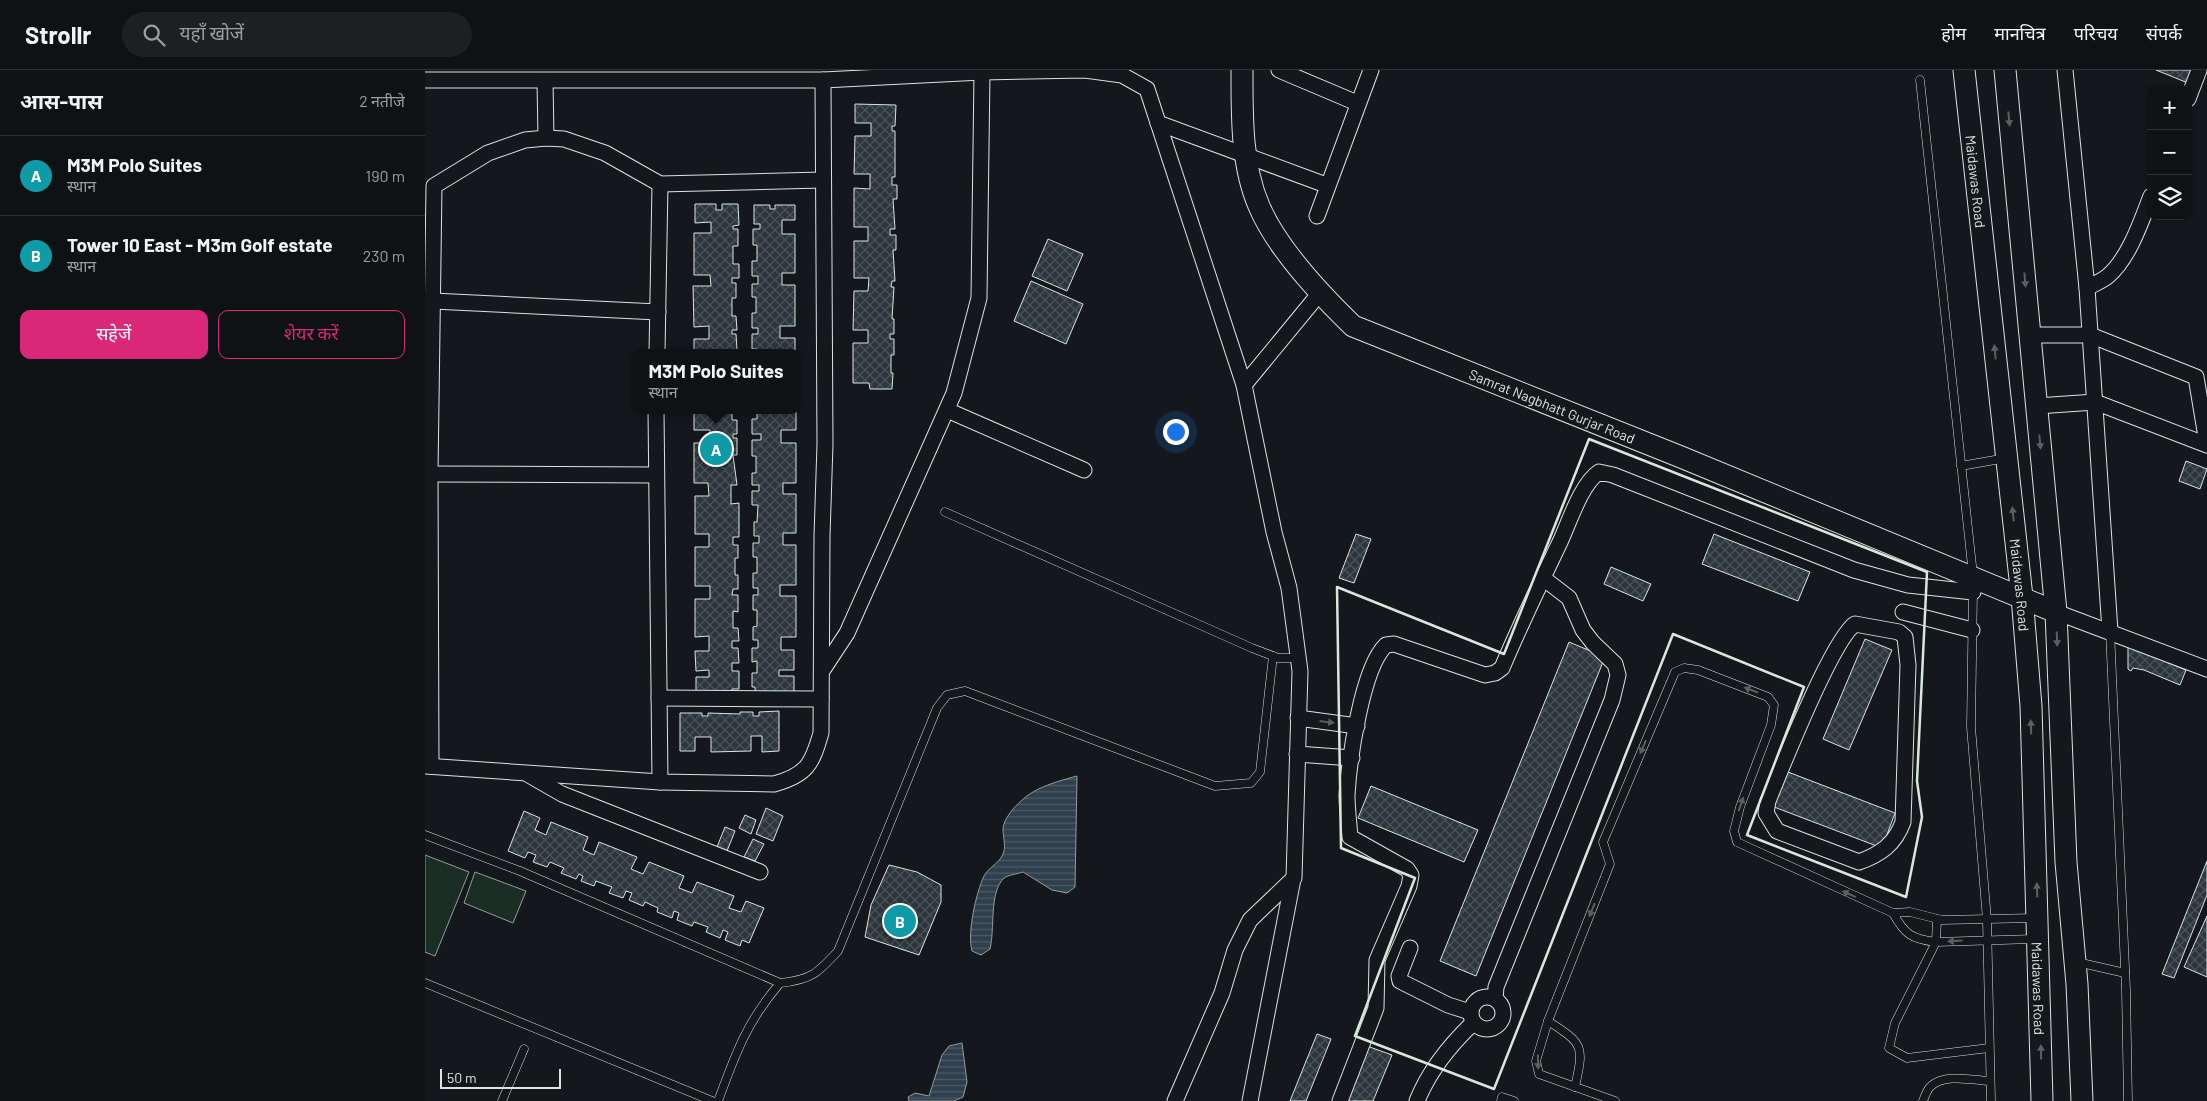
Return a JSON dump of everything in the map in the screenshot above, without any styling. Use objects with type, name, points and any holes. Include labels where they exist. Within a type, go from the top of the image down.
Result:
[{"type":"street","points":[[425,80],[514,75],[545,81],[783,75],[823,80],[982,72],[1085,70],[1122,76],[1147,89],[1244,385],[1274,532],[1289,588],[1298,658],[1294,878],[1250,1101]]},
{"type":"street","name":"Samrat Nagbhatt Gurjar Road","points":[[1242,70],[1242,122],[1258,206],[1271,230],[1319,294],[1353,326],[1681,456],[1973,585],[2022,597],[2056,612]]},
{"type":"street","points":[[1279,70],[1357,103]]},
{"type":"street","points":[[1317,216],[1326,185],[1371,70]]},
{"type":"street","name":"Maidawas Road","points":[[1964,70],[2022,597],[2031,706],[2039,939],[2042,1101]]},
{"type":"street","points":[[2005,70],[2056,612],[2066,862],[2075,962],[2081,1101]]},
{"type":"street","points":[[2065,70],[2087,288],[2110,631]]},
{"type":"street","points":[[2192,88],[2199,70]]},
{"type":"street","points":[[822,671],[847,633],[954,393],[979,298],[982,72]]},
{"type":"street","points":[[823,80],[825,444],[821,536],[821,732],[815,755],[806,770],[790,780],[774,784],[660,782],[428,766],[428,474],[433,301],[430,186],[488,153],[525,140],[546,138],[564,139],[605,153],[660,184],[823,180]]},
{"type":"street","points":[[545,81],[546,138]]},
{"type":"street","points":[[1158,123],[1247,154],[1326,185]]},
{"type":"street","points":[[657,349],[660,184]]},
{"type":"street","points":[[2087,288],[2106,278],[2115,269],[2125,253],[2147,205]]},
{"type":"street","points":[[1244,385],[1319,294]]},
{"type":"street","points":[[433,301],[658,312]]},
{"type":"street","points":[[2030,335],[2090,335],[2196,377],[2207,444],[2095,402],[2037,406]]},
{"type":"street","points":[[947,410],[1085,470]]},
{"type":"street","points":[[656,414],[655,475],[660,782]]},
{"type":"street","points":[[1340,1101],[1377,1008],[1377,960],[1409,886],[1411,875],[1407,870],[1350,837],[1347,795],[1357,726],[1365,687],[1380,650],[1386,645],[1394,644],[1485,675],[1495,674],[1502,668],[1533,595],[1582,495],[1594,476],[1604,472],[1846,566],[1908,585],[1973,585]]},
{"type":"street","points":[[428,474],[655,475]]},
{"type":"street","points":[[1410,948],[1399,976],[1401,980],[1471,1017],[1476,1027],[1486,1030],[1497,1027],[1503,1012],[1495,999],[1496,987],[1611,700],[1618,675],[1615,664],[1593,643],[1583,630],[1569,598],[1543,578]]},
{"type":"street","points":[[1899,632],[1908,585]]},
{"type":"street","points":[[1903,612],[1972,630]]},
{"type":"street","points":[[2056,612],[2207,669]]},
{"type":"street","points":[[1855,624],[1899,632],[1905,637],[1908,665],[1903,822],[1898,835],[1885,851],[1859,862],[1777,831],[1766,813],[1767,801],[1843,635],[1855,624]]},
{"type":"street","points":[[659,698],[821,699]]},
{"type":"street","points":[[1298,718],[1357,726]]},
{"type":"street","points":[[1297,754],[1353,758]]},
{"type":"street","points":[[527,773],[562,794],[760,872]]},
{"type":"street","points":[[1175,1101],[1222,993],[1235,950],[1251,920],[1294,878]]},
{"type":"street","points":[[1417,1101],[1423,1086],[1471,1017],[1472,1006],[1479,999],[1490,997],[1495,999]]},
{"type":"lane","points":[[1920,80],[1973,585],[1971,727],[1987,920],[1991,1101]]},
{"type":"lane","points":[[1961,466],[2007,458]]},
{"type":"lane","points":[[945,512],[1273,656],[1298,658]]},
{"type":"lane","points":[[2110,631],[2125,973],[2128,1101]]},
{"type":"lane","points":[[425,835],[520,871],[780,983],[794,982],[819,973],[838,951],[937,708],[947,695],[965,691],[1215,786],[1234,786],[1251,783],[1260,772],[1273,656]]},
{"type":"lane","points":[[1615,1101],[1539,1074],[1536,1061],[1548,1021],[1610,864],[1603,842],[1675,672],[1684,668],[1698,670],[1768,697],[1774,705],[1771,725],[1740,808],[1734,831],[1737,842],[1893,914],[1910,912],[1937,919],[2038,918]]},
{"type":"lane","points":[[1893,914],[1901,928],[1908,934],[1921,940],[1936,942],[2039,939]]},
{"type":"lane","points":[[1937,919],[1936,942],[1895,1023],[1889,1048],[1907,1058],[1989,1048]]},
{"type":"lane","points":[[2075,962],[2125,973]]},
{"type":"lane","points":[[425,983],[712,1101]]},
{"type":"lane","points":[[718,1101],[745,1032],[760,1006],[780,983]]},
{"type":"lane","points":[[1548,1021],[1572,1036],[1580,1046],[1581,1062],[1575,1087]]},
{"type":"lane","points":[[502,1101],[524,1049]]},
{"type":"lane","points":[[1923,1101],[1929,1087],[1938,1081],[1947,1079],[1990,1081]]},
{"type":"lane","points":[[1501,1101],[1502,1097],[1514,1101]]},
{"type":"green space","points":[[425,855],[469,872],[435,956],[425,952]]},
{"type":"green space","points":[[475,872],[526,891],[513,923],[464,903]]},
{"type":"water","points":[[1077,776],[1075,887],[1067,893],[1052,890],[1023,872],[1004,878],[999,884],[994,901],[990,949],[981,955],[972,951],[971,924],[975,902],[984,876],[1000,859],[1003,853],[1005,846],[1003,825],[1007,818],[1018,804],[1033,792],[1047,785]]},
{"type":"water","points":[[962,1043],[967,1082],[963,1097],[954,1101],[909,1101],[908,1097],[915,1093],[929,1096],[942,1055],[949,1046]]},
{"type":"building","points":[[2156,70],[2193,70],[2188,83]]},
{"type":"building","points":[[855,104],[896,105],[895,126],[892,126],[892,131],[895,131],[895,177],[892,177],[892,185],[897,185],[897,199],[893,199],[895,229],[890,229],[890,235],[896,235],[896,250],[893,250],[895,281],[892,281],[891,287],[894,287],[892,319],[894,319],[894,334],[890,334],[890,339],[894,339],[894,355],[891,355],[892,389],[870,389],[869,383],[853,383],[853,343],[868,343],[868,330],[853,330],[854,291],[868,291],[869,278],[854,278],[854,241],[868,241],[868,227],[854,227],[854,188],[870,189],[870,174],[854,174],[855,136],[871,136],[871,123],[855,123]]},
{"type":"building","points":[[695,204],[716,204],[716,210],[722,210],[722,204],[738,204],[739,225],[733,226],[733,229],[738,229],[738,246],[733,246],[733,264],[739,264],[739,278],[732,278],[732,283],[736,283],[736,298],[732,298],[732,316],[736,316],[737,330],[732,330],[732,334],[736,334],[737,349],[694,349],[694,339],[709,339],[709,326],[694,327],[693,286],[711,286],[710,275],[694,275],[694,233],[711,233],[711,222],[695,223]]},
{"type":"building","points":[[754,205],[770,205],[770,209],[775,209],[775,205],[795,205],[795,220],[782,220],[782,234],[795,234],[795,273],[782,273],[782,285],[795,285],[795,326],[780,326],[780,338],[795,338],[795,349],[752,349],[752,334],[758,334],[758,328],[752,328],[752,313],[756,313],[756,297],[752,297],[752,284],[758,284],[758,276],[752,276],[752,261],[757,261],[757,245],[753,245],[753,229],[760,229],[760,224],[754,224]]},
{"type":"building","points":[[1048,239],[1083,254],[1067,291],[1032,276]]},
{"type":"building","points":[[1031,281],[1083,304],[1066,344],[1014,321]]},
{"type":"building","points":[[694,414],[732,414],[732,420],[737,420],[737,434],[733,434],[733,438],[737,438],[737,455],[733,455],[737,485],[731,485],[731,504],[739,503],[739,537],[733,537],[733,545],[738,545],[738,558],[735,558],[735,575],[738,575],[738,589],[733,589],[732,595],[738,595],[738,612],[733,611],[733,628],[738,628],[739,641],[732,641],[732,648],[738,648],[739,663],[732,663],[732,671],[739,671],[739,689],[732,689],[732,696],[696,696],[696,677],[709,677],[709,670],[696,671],[695,651],[709,651],[709,636],[695,637],[695,599],[710,599],[710,586],[695,586],[695,547],[709,547],[709,534],[695,534],[695,496],[709,496],[708,483],[694,483],[694,443],[710,443],[710,430],[694,430]]},
{"type":"building","points":[[757,414],[796,414],[796,430],[781,430],[781,443],[796,443],[796,483],[783,483],[783,494],[796,494],[796,533],[783,533],[783,545],[796,545],[796,585],[780,585],[780,596],[796,596],[796,637],[781,637],[781,650],[794,650],[794,670],[779,670],[779,676],[794,676],[794,697],[755,697],[755,687],[752,687],[752,673],[757,673],[757,661],[752,662],[752,648],[758,648],[758,640],[753,640],[753,627],[757,626],[757,610],[753,610],[753,595],[758,595],[758,588],[753,588],[753,573],[757,573],[757,557],[753,557],[753,543],[759,543],[759,536],[754,536],[754,522],[757,522],[758,505],[752,505],[752,491],[759,491],[759,485],[752,485],[752,473],[756,473],[756,456],[752,456],[752,440],[761,440],[761,434],[752,434],[752,419],[757,419]]},
{"type":"building","points":[[2186,461],[2207,469],[2200,489],[2179,481]]},
{"type":"building","points":[[1356,534],[1371,539],[1354,583],[1339,578]]},
{"type":"building","points":[[1714,534],[1810,572],[1798,601],[1702,564]]},
{"type":"building","points":[[1611,567],[1651,584],[1643,601],[1604,584]]},
{"type":"building","points":[[1865,639],[1892,650],[1849,750],[1823,739]]},
{"type":"building","points":[[1569,642],[1605,657],[1476,976],[1440,961]]},
{"type":"building","points":[[2128,646],[2186,670],[2180,685],[2144,670],[2133,668],[2131,671],[2128,669]]},
{"type":"building","points":[[779,711],[779,751],[762,752],[762,736],[751,736],[751,751],[711,752],[711,737],[695,737],[695,751],[680,751],[680,713],[702,713],[702,716],[708,716],[708,713],[740,714],[740,712],[753,712],[753,716],[759,716],[759,712]]},
{"type":"building","points":[[1788,772],[1895,813],[1882,848],[1774,807]]},
{"type":"building","points":[[1371,786],[1478,830],[1464,862],[1358,818]]},
{"type":"building","points":[[766,808],[783,816],[773,841],[756,834]]},
{"type":"building","points":[[524,811],[540,818],[535,830],[546,835],[551,822],[588,837],[583,850],[594,855],[599,842],[637,857],[631,869],[643,874],[649,862],[684,876],[679,888],[692,893],[697,882],[734,896],[729,908],[741,912],[746,901],[764,908],[749,943],[742,940],[740,946],[725,940],[728,932],[723,930],[720,938],[706,932],[708,927],[694,922],[692,926],[677,920],[679,913],[674,911],[672,918],[657,912],[658,908],[645,902],[643,906],[629,900],[632,893],[626,891],[623,898],[609,893],[612,887],[596,881],[594,886],[581,881],[583,876],[579,874],[576,879],[561,873],[564,868],[550,862],[547,867],[533,862],[536,855],[528,852],[525,858],[508,851]]},
{"type":"building","points":[[745,815],[756,820],[751,834],[739,828]]},
{"type":"building","points":[[725,827],[735,831],[727,851],[717,847]]},
{"type":"building","points":[[753,839],[764,844],[755,861],[744,857]]},
{"type":"building","points":[[2207,861],[2207,895],[2174,978],[2162,974]]},
{"type":"building","points":[[889,865],[917,872],[941,885],[941,902],[919,955],[865,937],[871,905]]},
{"type":"building","points":[[2207,916],[2207,977],[2184,967]]},
{"type":"building","points":[[1317,1034],[1331,1039],[1306,1101],[1290,1101]]},
{"type":"building","points":[[1367,1046],[1392,1055],[1373,1101],[1345,1101]]},
{"type":"wall","points":[[1589,439],[1927,572],[1917,781],[1922,817],[1906,897],[1747,835],[1804,687],[1673,634],[1494,1089],[1355,1036],[1415,878],[1341,848],[1337,587],[1504,654],[1589,439]]},
{"type":"place","name":"M3M Polo Suites","points":[[716,449]]},
{"type":"place","name":"Tower 10 East - M3m Golf estate","points":[[900,921]]}]
